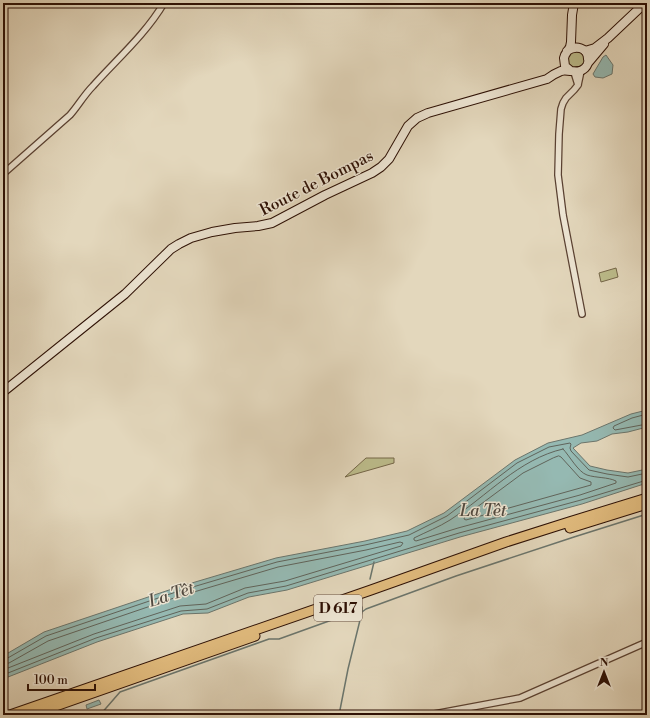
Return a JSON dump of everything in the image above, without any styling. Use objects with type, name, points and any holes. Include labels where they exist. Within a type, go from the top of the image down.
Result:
[{"type":"highway","name":"D 617","points":[[10,715],[506,542],[647,498]]},
{"type":"highway","name":"D 617","points":[[30,715],[508,548],[647,504]]},
{"type":"main road","points":[[526,86],[559,66],[570,47],[574,3]]},
{"type":"main road","points":[[578,3],[575,29],[578,42],[588,56],[588,63]]},
{"type":"main road","points":[[565,55],[573,48],[595,48],[608,38],[645,3]]},
{"type":"main road","points":[[526,86],[547,79],[559,72],[566,70],[576,71],[587,66],[608,38]]},
{"type":"main road","points":[[565,55],[566,66],[576,71]]},
{"type":"main road","name":"Route de Bompas","points":[[3,392],[125,294],[171,249],[179,244],[191,238],[212,232],[272,223],[331,192],[372,173],[381,167],[389,158],[408,126],[417,118],[428,113],[526,86]]},
{"type":"street","points":[[3,174],[70,115],[92,87],[148,28],[164,3]]},
{"type":"street","points":[[576,71],[578,85],[562,103],[559,134],[558,175],[563,215],[582,314]]},
{"type":"street","points":[[430,715],[520,698],[647,642]]},
{"type":"green space","points":[[576,51],[582,54],[585,60],[582,66],[576,69],[570,66],[567,60],[570,54]]},
{"type":"green space","points":[[616,268],[618,277],[601,282],[599,273]]},
{"type":"green space","points":[[366,458],[394,458],[394,463],[345,477]]},
{"type":"water","points":[[606,55],[613,65],[612,74],[603,78],[595,77],[593,74],[603,57]]},
{"type":"water","name":"La Têt","points":[[647,410],[647,427],[612,434],[597,441],[581,443],[573,448],[590,466],[628,473],[647,469],[647,483],[582,504],[460,537],[287,590],[249,597],[208,613],[183,614],[97,642],[3,679],[3,656],[44,632],[175,588],[276,558],[365,541],[407,531],[444,513],[515,460],[548,443],[582,435],[631,414]]},
{"type":"water","points":[[99,700],[101,704],[87,709],[86,705]]},
{"type":"waterway","points":[[100,715],[120,692],[269,639],[279,639],[354,612],[362,612],[366,609],[456,576],[647,514]]},
{"type":"waterway","points":[[370,579],[374,562]]},
{"type":"waterway","points":[[339,715],[362,607]]}]
